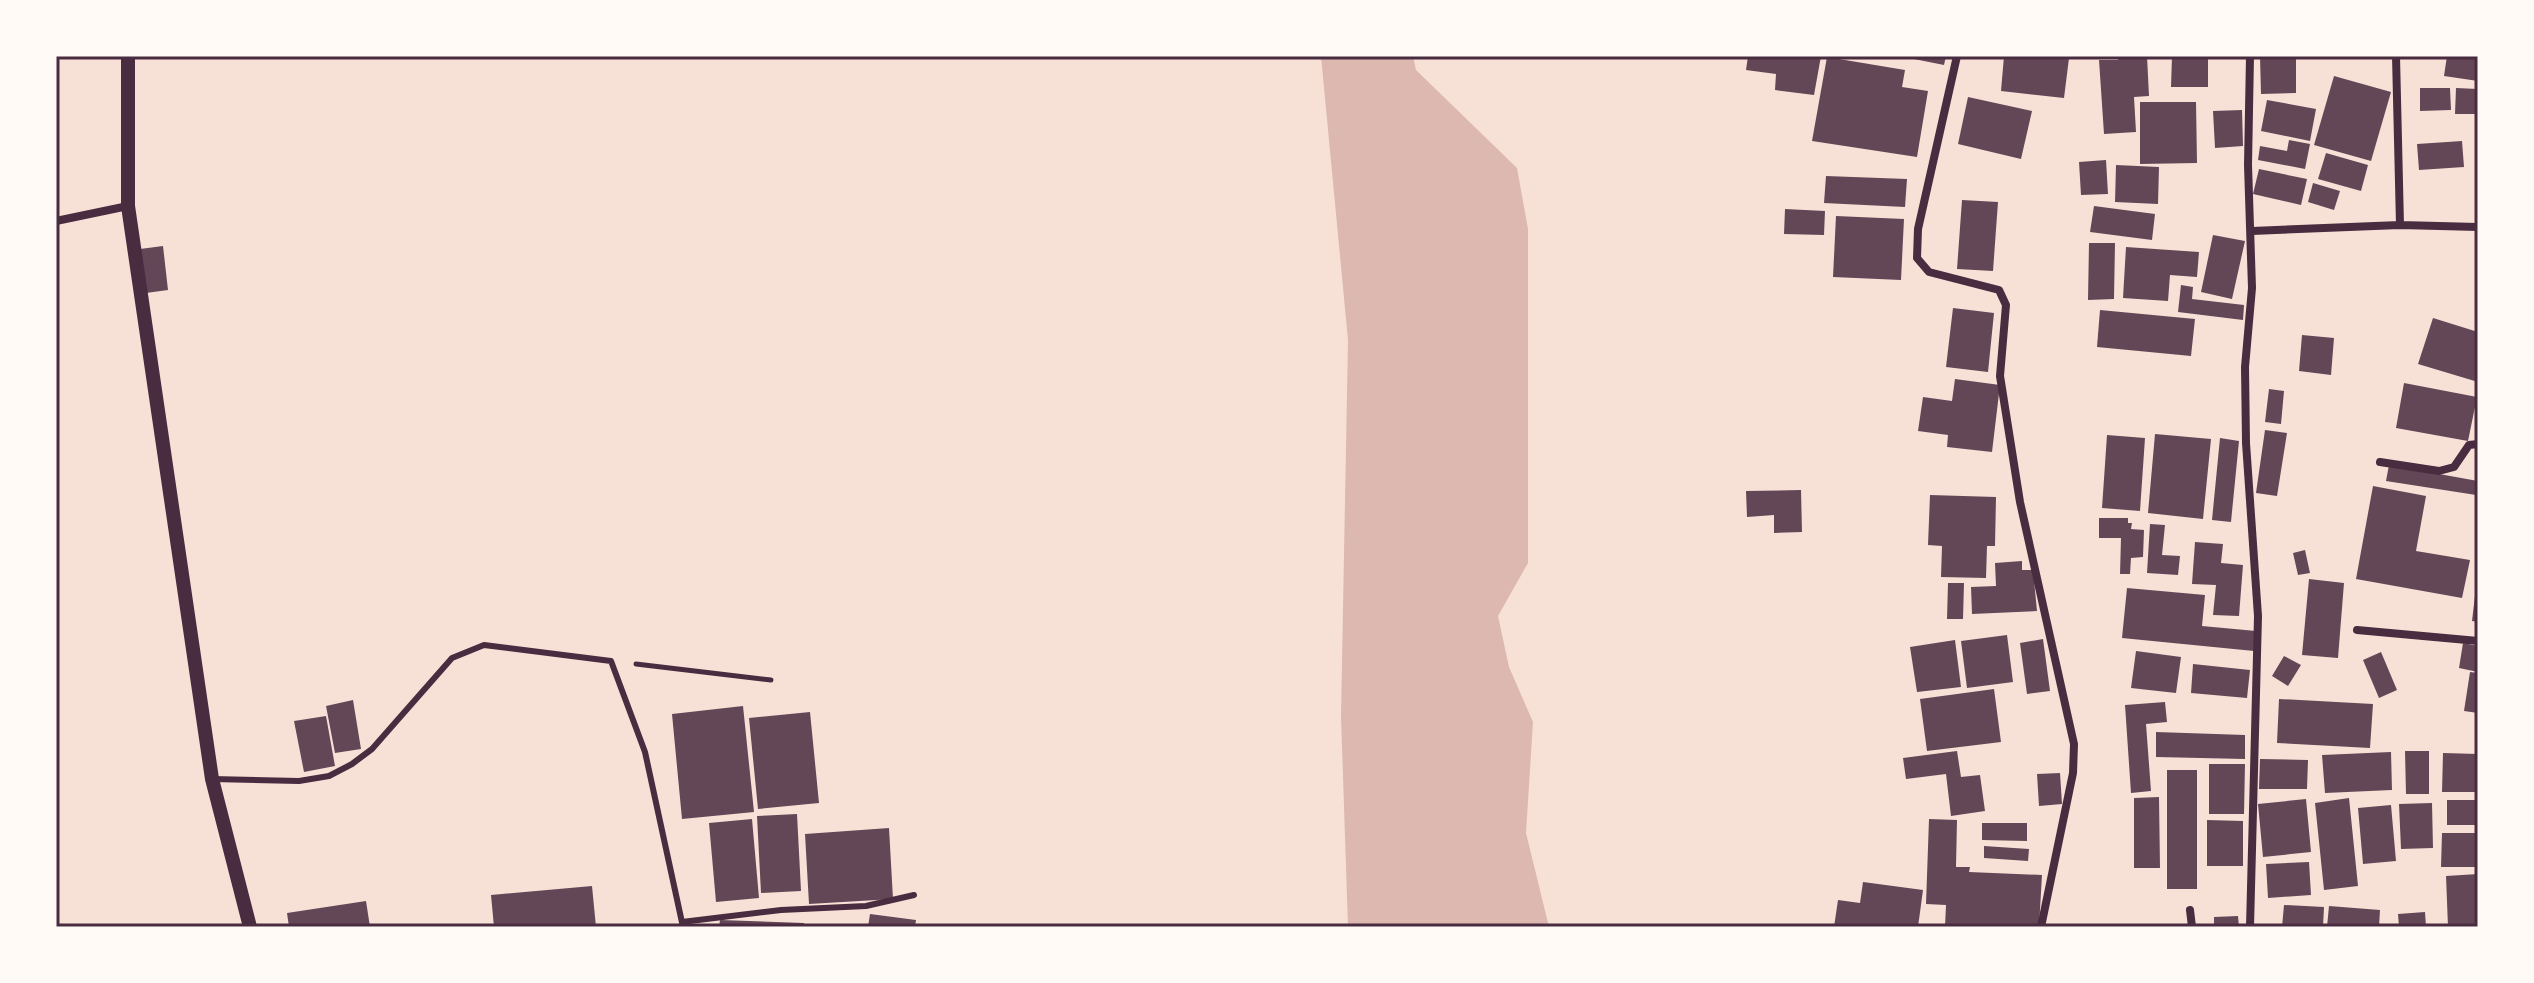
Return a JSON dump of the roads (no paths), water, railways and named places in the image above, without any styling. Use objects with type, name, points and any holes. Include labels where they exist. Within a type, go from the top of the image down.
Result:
[{"type":"street","points":[[128,56],[128,206],[212,779],[250,927]]},
{"type":"street","points":[[1957,56],[1918,229],[1917,258],[1929,272],[1999,290],[2006,305],[2000,376],[2020,502],[2046,606],[2074,744],[2073,773],[2041,927]]},
{"type":"street","points":[[2250,56],[2248,165],[2252,288],[2245,367],[2246,443],[2258,616],[2250,927]]},
{"type":"street","points":[[2396,56],[2400,225]]},
{"type":"street","points":[[56,221],[128,206]]},
{"type":"street","points":[[2252,231],[2400,225],[2478,227]]},
{"type":"street","points":[[2380,462],[2439,471],[2454,467],[2469,445],[2478,444]]},
{"type":"street","points":[[2357,630],[2478,641]]},
{"type":"street","points":[[2190,910],[2192,927]]},
{"type":"lane","points":[[212,779],[299,781],[329,776],[372,749],[452,658],[484,645],[611,661],[645,752],[682,924],[781,910],[866,906],[914,895]]}]
